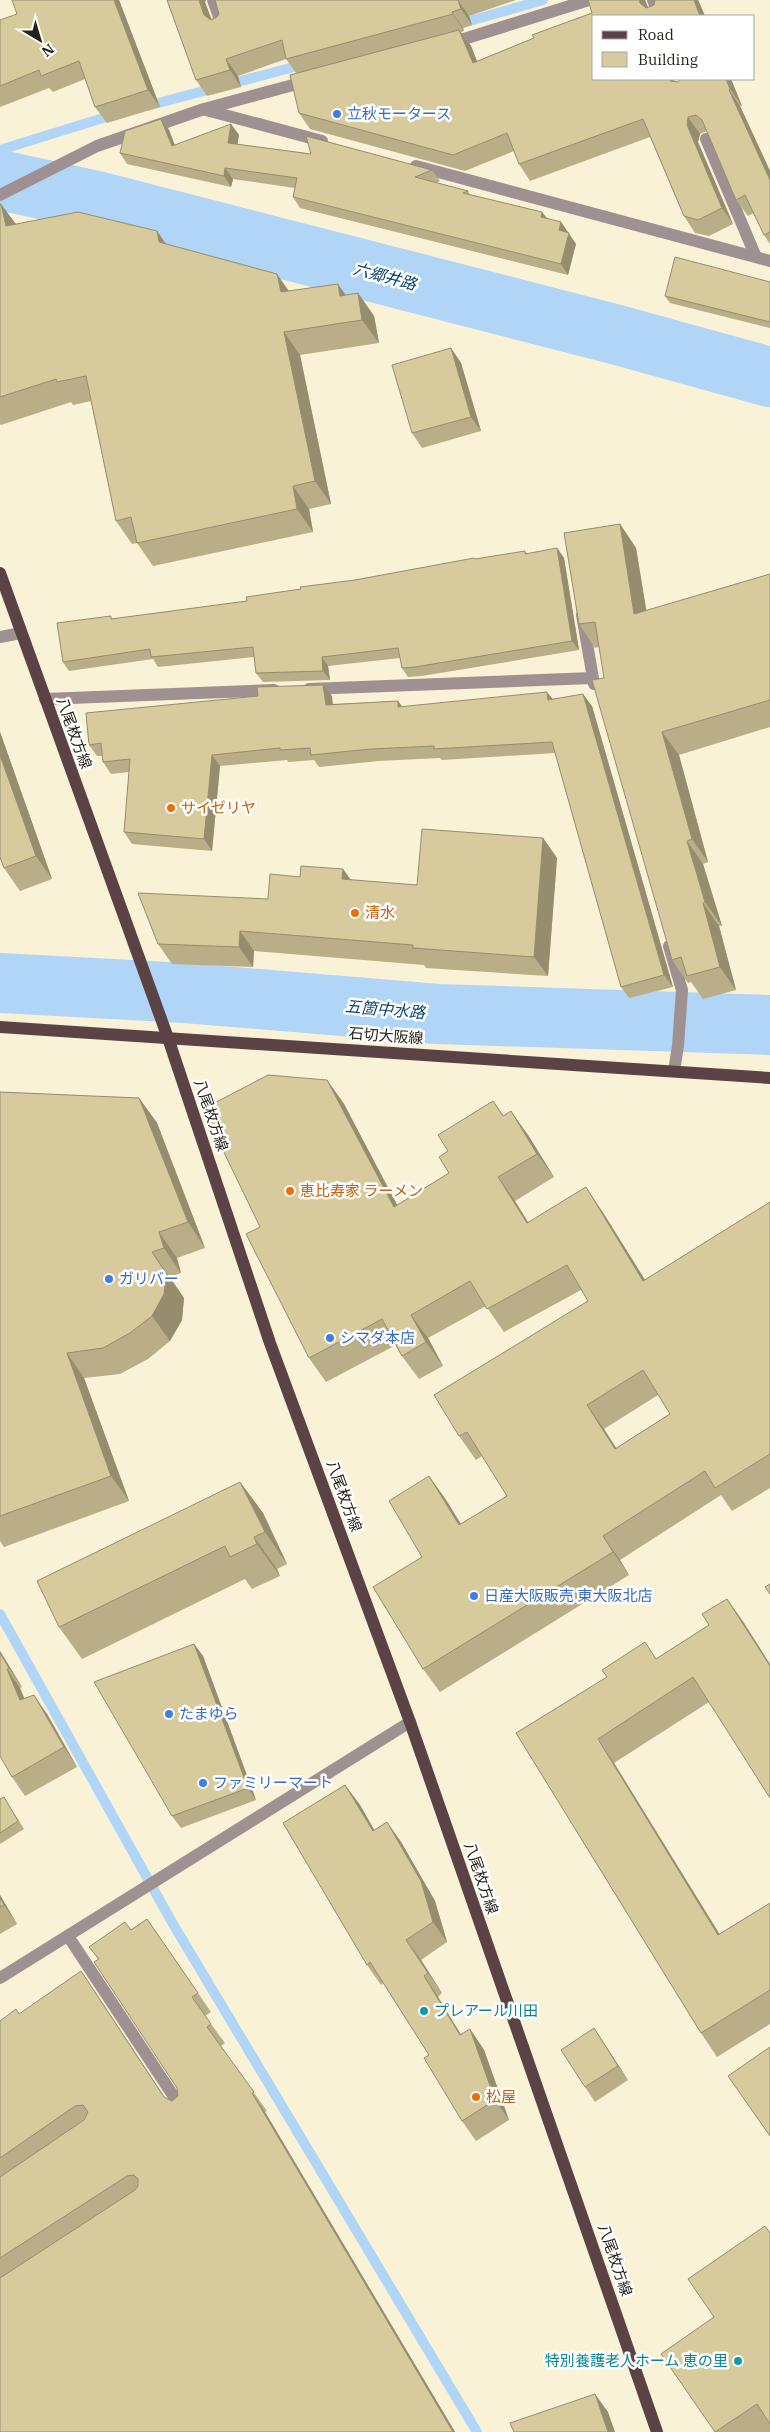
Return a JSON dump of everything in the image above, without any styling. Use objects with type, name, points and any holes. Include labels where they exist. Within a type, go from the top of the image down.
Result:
[{"type":"main road","name":"八尾枚方線","points":[[0,572],[168,1038],[270,1343],[410,1722],[657,2432]]},
{"type":"main road","name":"石切大阪線","points":[[0,1027],[770,1078]]},
{"type":"street","points":[[212,0],[223,28]]},
{"type":"street","points":[[442,46],[589,0]]},
{"type":"street","points":[[653,0],[659,15]]},
{"type":"street","points":[[1,195],[97,146],[204,109],[318,78]]},
{"type":"street","points":[[204,109],[337,145]]},
{"type":"street","points":[[706,140],[756,257]]},
{"type":"street","points":[[404,163],[770,261]]},
{"type":"street","points":[[579,601],[597,697]]},
{"type":"street","points":[[0,636],[21,633]]},
{"type":"street","points":[[45,699],[592,678]]},
{"type":"street","points":[[666,934],[682,990],[678,1046],[674,1071]]},
{"type":"street","points":[[0,1978],[410,1722]]},
{"type":"street","points":[[68,1936],[184,2112]]},
{"type":"building","points":[[12,0],[114,0],[148,90],[95,107],[79,61],[41,76],[39,70],[0,86],[0,20],[17,14]]},
{"type":"building","points":[[167,0],[199,0],[204,15],[211,20],[219,14],[215,0],[458,0],[461,9],[452,12],[453,14],[286,59],[282,40],[226,59],[230,70],[196,80]]},
{"type":"building","points":[[588,0],[639,0],[646,8],[654,5],[655,0],[694,0],[700,15],[592,15],[592,80],[670,80],[678,82],[680,80],[726,80],[729,90],[770,180],[770,232],[764,235],[745,195],[736,200],[702,120],[696,115],[688,117],[687,125],[722,208],[698,220],[684,216],[643,119],[519,164],[507,133],[453,155],[299,113],[290,75],[459,30],[473,63],[534,38],[532,35],[592,13]]},
{"type":"building","points":[[161,119],[172,146],[231,124],[228,143],[311,154],[306,136],[432,170],[415,177],[468,191],[463,193],[542,212],[541,217],[561,222],[559,230],[569,233],[561,264],[293,197],[297,178],[225,168],[224,176],[120,153],[125,131]]},
{"type":"building","points":[[0,204],[6,226],[78,212],[157,231],[159,242],[277,274],[281,292],[338,284],[340,296],[358,293],[362,320],[284,332],[315,481],[293,486],[297,509],[137,543],[131,517],[116,521],[86,376],[57,382],[56,379],[0,397]]},
{"type":"building","points":[[675,257],[770,282],[770,322],[665,296]]},
{"type":"building","points":[[451,348],[471,417],[412,433],[392,365]]},
{"type":"building","points":[[620,524],[634,614],[770,574],[770,700],[662,732],[692,839],[687,841],[705,902],[703,903],[720,967],[687,976],[681,957],[672,960],[592,680],[604,678],[595,622],[579,624],[564,533]]},
{"type":"building","points":[[557,548],[572,641],[402,668],[398,648],[322,657],[323,671],[256,673],[253,647],[151,657],[150,649],[63,662],[57,623],[111,616],[111,619],[247,601],[246,597],[301,589],[300,587],[355,580],[474,558],[525,551],[525,554]]},
{"type":"building","points":[[323,685],[326,705],[398,701],[398,707],[547,692],[548,700],[583,694],[664,975],[621,987],[552,742],[434,749],[434,746],[371,749],[311,755],[310,748],[280,750],[280,748],[212,755],[204,839],[124,832],[130,759],[103,762],[101,743],[89,745],[86,713],[258,696],[257,687]]},
{"type":"building","points":[[0,755],[36,856],[4,868],[0,857]]},
{"type":"building","points":[[422,829],[543,838],[534,957],[413,948],[413,945],[240,931],[239,947],[158,944],[138,893],[268,899],[270,874],[300,877],[301,866],[343,869],[342,879],[417,885]]},
{"type":"building","points":[[268,1075],[327,1080],[394,1207],[449,1173],[439,1157],[448,1151],[438,1135],[493,1101],[503,1116],[511,1111],[537,1154],[498,1177],[527,1223],[586,1187],[643,1281],[770,1202],[770,1454],[715,1488],[705,1471],[603,1536],[613,1552],[423,1669],[373,1587],[422,1557],[389,1501],[429,1476],[459,1525],[507,1496],[467,1432],[459,1436],[434,1395],[588,1301],[567,1265],[487,1309],[470,1281],[411,1315],[426,1342],[402,1356],[382,1319],[309,1358],[246,1234],[260,1227],[203,1109]],"holes":[[[643,1370],[670,1414],[615,1449],[587,1405]]]},
{"type":"building","points":[[0,1092],[139,1098],[188,1222],[159,1232],[164,1248],[152,1252],[166,1273],[164,1294],[152,1316],[130,1333],[103,1348],[67,1353],[111,1476],[0,1516]]},
{"type":"building","points":[[240,1482],[265,1532],[254,1537],[257,1544],[230,1557],[225,1546],[59,1627],[37,1581]]},
{"type":"building","points":[[770,1584],[770,1594],[765,1587]]},
{"type":"building","points":[[727,1599],[770,1666],[770,1798],[693,1677],[598,1739],[718,1935],[770,1903],[770,1990],[701,2033],[516,1733],[607,1677],[602,1670],[645,1642],[656,1659],[709,1625],[702,1614]]},
{"type":"building","points":[[194,1644],[248,1788],[172,1816],[94,1682]]},
{"type":"building","points":[[0,1653],[9,1668],[7,1669],[20,1700],[34,1695],[64,1747],[12,1777],[0,1756]]},
{"type":"building","points":[[345,1785],[373,1831],[387,1822],[421,1881],[433,1922],[406,1940],[428,1973],[424,1976],[460,2035],[470,2029],[495,2100],[462,2121],[424,2058],[429,2055],[370,1962],[367,1965],[283,1823]]},
{"type":"building","points":[[4,1797],[18,1821],[0,1833],[0,1799]]},
{"type":"building","points":[[0,1898],[4,1905],[0,1907]]},
{"type":"building","points":[[147,1919],[198,1993],[192,1997],[211,2024],[207,2027],[254,2092],[252,2093],[453,2432],[0,2432],[0,2278],[135,2190],[138,2186],[138,2179],[134,2175],[127,2176],[0,2258],[0,2177],[84,2120],[88,2112],[83,2105],[75,2106],[0,2158],[0,2021],[16,2009],[19,2014],[81,1971],[164,2097],[172,2101],[178,2096],[177,2088],[94,1962],[99,1959],[89,1947],[125,1922],[131,1930]]},
{"type":"building","points":[[594,2028],[618,2066],[585,2087],[561,2050]]},
{"type":"building","points":[[770,2047],[770,2136],[728,2076]]},
{"type":"building","name":"特別養護老人ホーム 恵の里","points":[[765,2226],[770,2233],[770,2424],[757,2404],[715,2432],[661,2354],[714,2317],[688,2279]]},
{"type":"building","points":[[595,2394],[608,2432],[514,2432],[510,2423]]},
{"type":"waterway","points":[[459,24],[543,0]]},
{"type":"waterway","points":[[147,106],[305,64]]},
{"type":"waterway","points":[[0,150],[116,114]]},
{"type":"waterway","name":"六郷井路","points":[[0,180],[97,201],[614,334],[770,377]]},
{"type":"waterway","name":"五箇中水路","points":[[0,983],[186,993],[438,1014],[770,1025]]},
{"type":"waterway","points":[[0,1614],[173,1924],[477,2432]]},
{"type":"place","name":"立秋モータース","points":[[337,114]]},
{"type":"place","name":"サイゼリヤ","points":[[171,808]]},
{"type":"place","name":"清水","points":[[355,913]]},
{"type":"place","name":"恵比寿家 ラーメン","points":[[290,1191]]},
{"type":"place","name":"ガリバー","points":[[109,1279]]},
{"type":"place","name":"シマダ本店","points":[[330,1338]]},
{"type":"place","name":"日産大阪販売 東大阪北店","points":[[474,1596]]},
{"type":"place","name":"たまゆら","points":[[169,1714]]},
{"type":"place","name":"ファミリーマート","points":[[203,1783]]},
{"type":"place","name":"プレアール川田","points":[[424,2011]]},
{"type":"place","name":"松屋","points":[[476,2097]]},
{"type":"place","name":"特別養護老人ホーム 恵の里","points":[[738,2361]]}]
